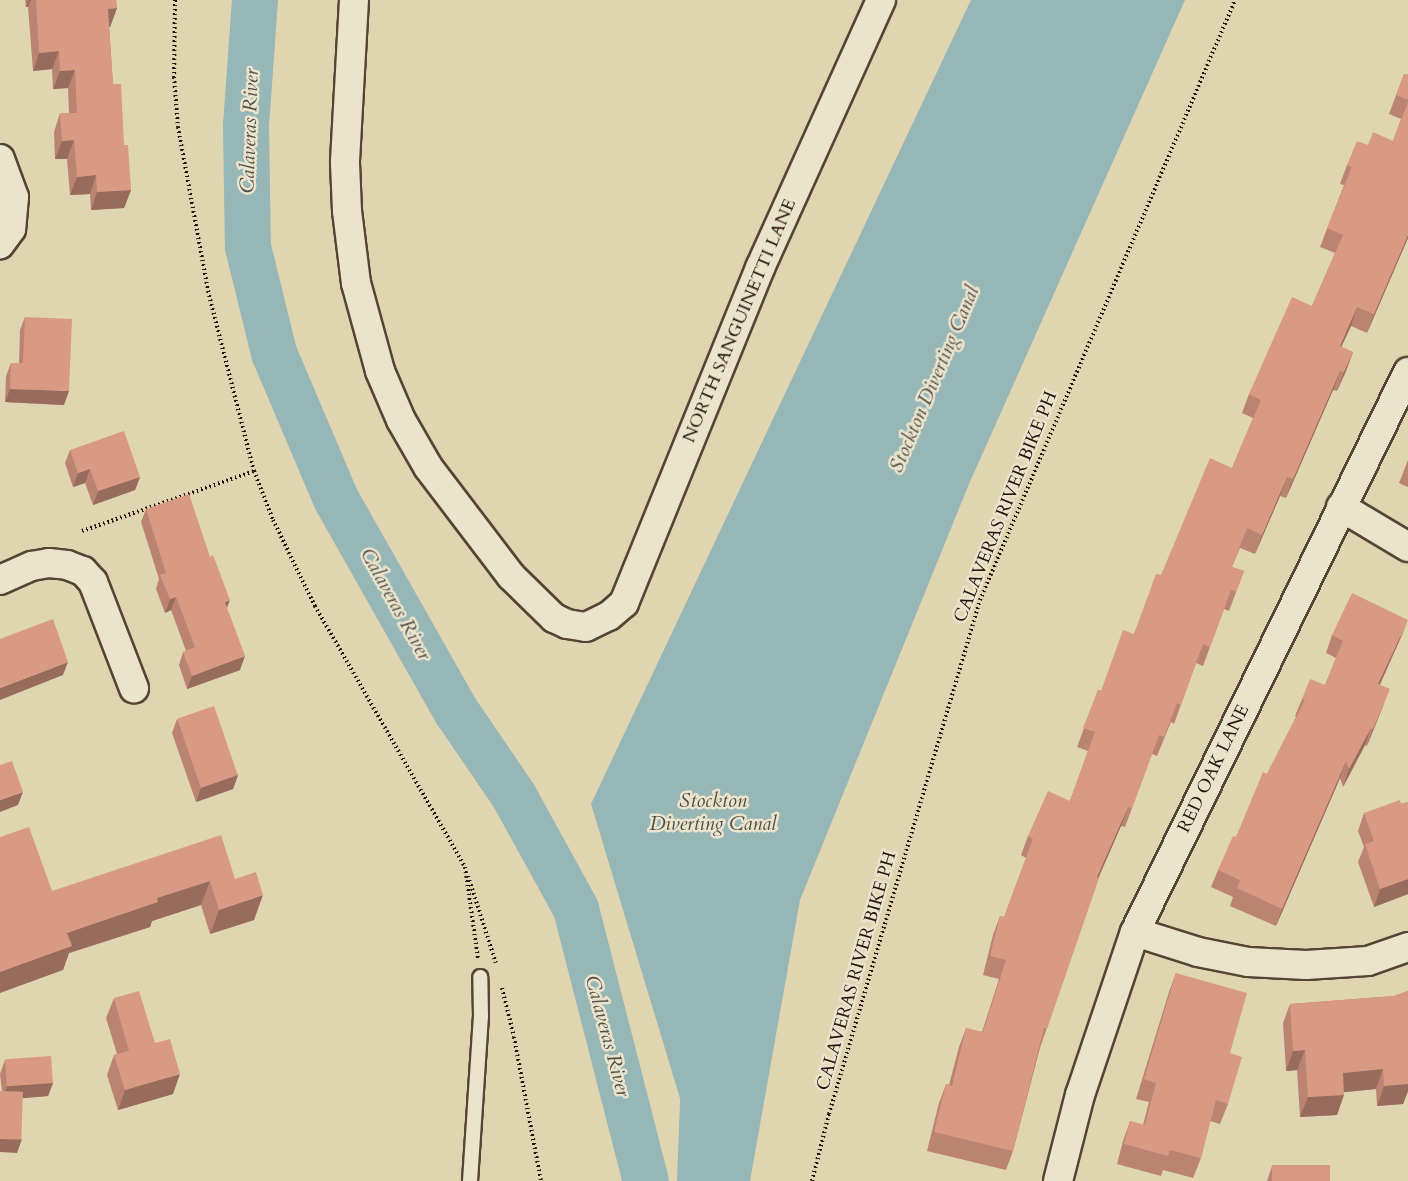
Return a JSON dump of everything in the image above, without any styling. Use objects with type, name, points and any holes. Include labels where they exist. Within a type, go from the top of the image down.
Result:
[{"type":"street","name":"NORTH SANGUINETTI LANE","points":[[354,0],[345,163],[347,211],[356,283],[380,370],[401,420],[428,467],[511,576],[554,618],[567,624],[586,627],[609,616],[624,603],[760,268],[881,0]]},
{"type":"street","points":[[0,159],[14,197],[5,236]]},
{"type":"street","name":"RED OAK LANE","points":[[1058,1181],[1080,1095],[1135,932],[1408,372]]},
{"type":"street","points":[[1341,507],[1408,547]]},
{"type":"street","points":[[0,580],[32,566],[48,563],[67,565],[83,572],[93,582],[134,688]]},
{"type":"street","points":[[1135,932],[1198,952],[1248,962],[1306,965],[1368,961],[1408,947]]},
{"type":"lane","points":[[470,1181],[480,1016],[480,977]]},
{"type":"path","points":[[175,0],[174,77],[178,127],[208,291],[254,471],[273,520],[315,606],[465,867],[498,974]]},
{"type":"path","name":"CALAVERAS RIVER BIKE PH","points":[[812,1181],[829,1114],[980,600],[1235,0]]},
{"type":"path","points":[[82,531],[254,471]]},
{"type":"path","points":[[465,867],[480,977]]},
{"type":"path","points":[[501,984],[514,1037],[541,1181]]},
{"type":"water","name":"Stockton Diverting Canal","points":[[971,0],[1185,0],[969,484],[800,900],[750,1181],[705,1181],[591,804]]},
{"type":"building","points":[[36,0],[116,0],[117,8],[108,9],[113,84],[121,84],[124,145],[128,145],[131,190],[97,192],[96,175],[77,177],[74,140],[62,141],[60,113],[77,113],[75,70],[60,71],[59,51],[39,53]]},
{"type":"building","points":[[1404,74],[1408,75],[1408,100],[1396,95]]},
{"type":"building","points":[[1408,102],[1408,235],[1374,314],[1357,307],[1340,346],[1353,352],[1344,372],[1340,371],[1293,479],[1287,477],[1262,535],[1247,528],[1232,567],[1244,571],[1236,592],[1231,590],[1210,647],[1203,644],[1181,705],[1177,703],[1164,737],[1159,735],[1132,808],[1128,807],[1097,877],[1099,878],[1047,1029],[1044,1028],[1013,1151],[934,1132],[946,1084],[952,1086],[966,1028],[983,1032],[1006,960],[990,956],[1000,916],[1004,917],[1033,839],[1028,836],[1048,791],[1070,801],[1095,732],[1083,728],[1098,690],[1101,691],[1123,630],[1134,634],[1156,574],[1161,575],[1210,458],[1232,468],[1261,400],[1249,394],[1292,297],[1312,306],[1343,235],[1327,228],[1352,167],[1347,165],[1357,141],[1368,145],[1373,132],[1393,141]]},
{"type":"building","points":[[25,317],[72,319],[69,391],[10,389],[11,363],[23,363]]},
{"type":"building","points":[[124,431],[140,477],[98,491],[90,469],[78,473],[70,450]]},
{"type":"building","points":[[189,494],[210,557],[213,555],[230,600],[225,602],[245,656],[192,676],[183,652],[195,647],[176,597],[170,599],[160,575],[166,573],[146,509]]},
{"type":"building","points":[[1352,593],[1408,620],[1378,684],[1390,689],[1373,729],[1371,728],[1349,769],[1346,761],[1282,909],[1237,888],[1240,880],[1218,870],[1233,836],[1236,837],[1263,772],[1267,774],[1305,700],[1302,699],[1310,679],[1325,685],[1343,641],[1332,635]]},
{"type":"building","points":[[53,619],[68,662],[0,688],[0,639]]},
{"type":"building","points":[[214,706],[238,775],[201,788],[177,719]]},
{"type":"building","points":[[12,761],[23,792],[0,800],[0,765]]},
{"type":"building","points":[[1400,800],[1401,804],[1408,802],[1408,879],[1380,889],[1365,844],[1374,841],[1364,813]]},
{"type":"building","points":[[29,827],[52,891],[221,835],[235,879],[256,872],[263,895],[219,910],[210,881],[157,898],[158,902],[67,933],[72,946],[0,972],[0,837]]},
{"type":"building","points":[[1176,973],[1247,993],[1230,1053],[1242,1057],[1228,1104],[1216,1100],[1201,1158],[1170,1150],[1168,1156],[1124,1144],[1130,1121],[1145,1125],[1156,1083],[1144,1079]]},
{"type":"building","points":[[139,991],[155,1043],[170,1039],[180,1074],[125,1090],[114,1055],[129,1051],[114,998]]},
{"type":"building","points":[[1408,991],[1408,1084],[1384,1086],[1383,1069],[1343,1073],[1344,1095],[1308,1097],[1305,1050],[1293,1051],[1290,1004],[1394,996]]},
{"type":"building","points":[[51,1056],[53,1083],[7,1086],[5,1059]]},
{"type":"building","points":[[0,1091],[23,1092],[21,1140],[0,1139]]},
{"type":"building","points":[[1272,1165],[1330,1165],[1330,1181],[1272,1181]]},
{"type":"waterway","name":"Calaveras River","points":[[255,0],[246,125],[248,247],[274,353],[336,499],[456,711],[514,796],[576,909],[646,1181]]},
{"type":"waterway","name":"Calaveras River","points":[[700,1181],[703,1102]]}]
